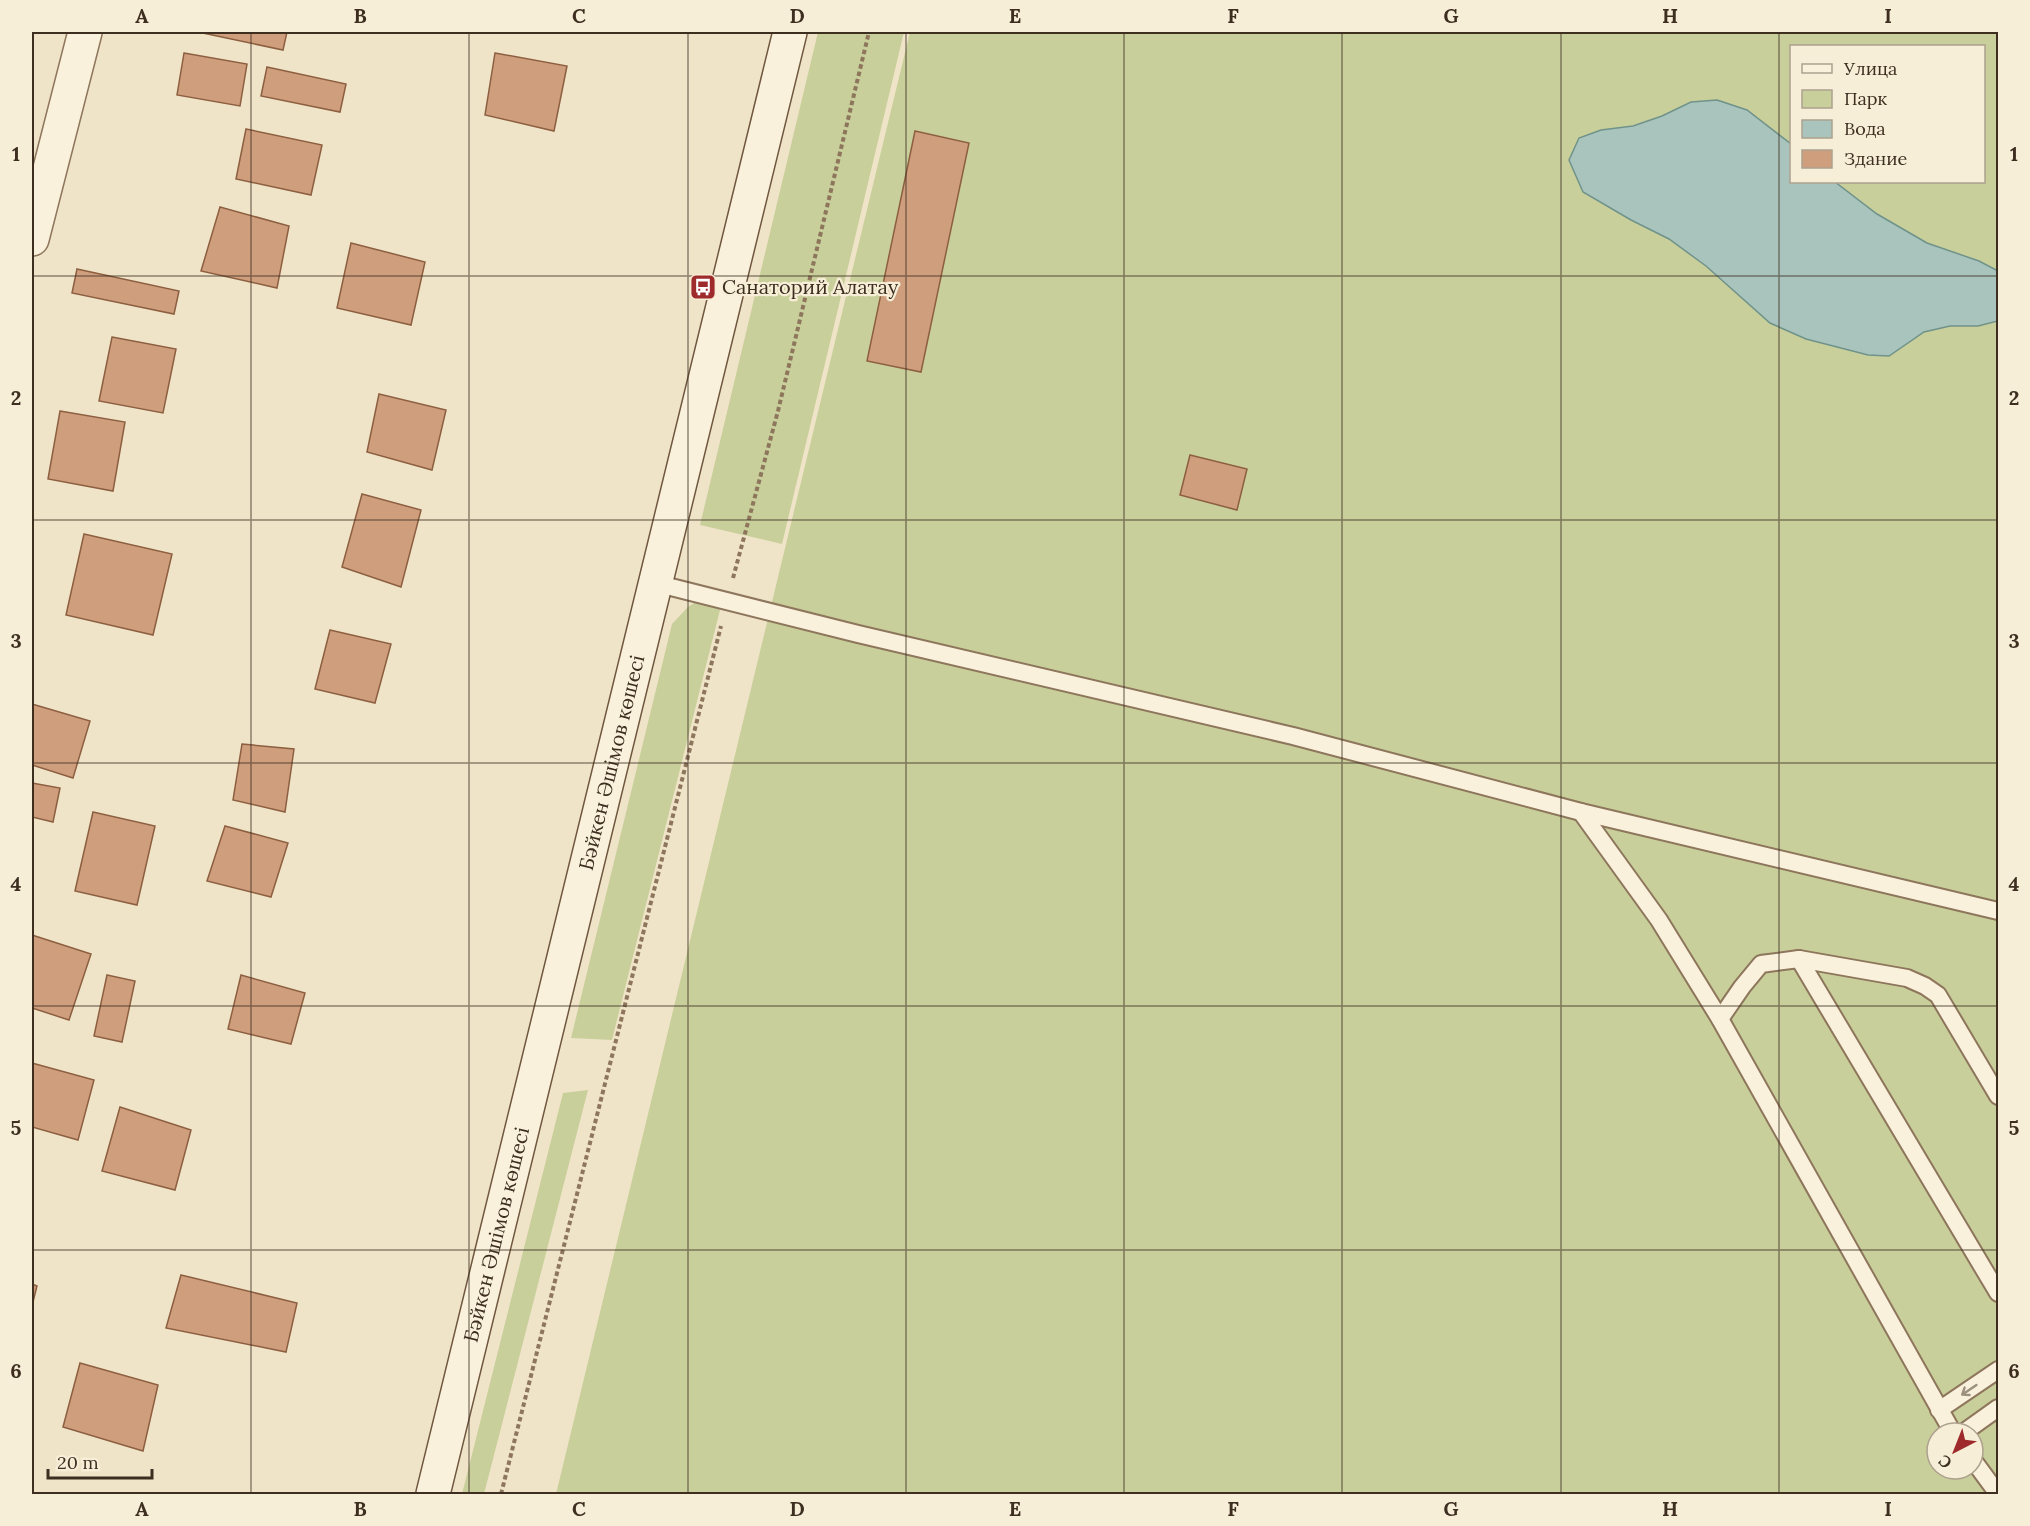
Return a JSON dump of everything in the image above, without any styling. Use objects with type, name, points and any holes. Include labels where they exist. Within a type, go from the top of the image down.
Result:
[{"type":"main road","points":[[32,239],[85,32]]},
{"type":"main road","name":"Бәйкен Әшімов көшесі","points":[[433,1494],[790,32]]},
{"type":"lane","points":[[655,583],[858,634],[1293,736],[1581,812],[1998,911]]},
{"type":"lane","points":[[1581,812],[1659,920],[1720,1019],[1946,1421]]},
{"type":"lane","points":[[1720,1019],[1761,964],[1799,959],[1907,978],[1938,995],[1998,1096]]},
{"type":"lane","points":[[1799,959],[1998,1293]]},
{"type":"lane","points":[[1939,1410],[1998,1370]]},
{"type":"lane","points":[[1980,1421],[1998,1408]]},
{"type":"lane","points":[[1985,1476],[1998,1494]]},
{"type":"path","points":[[501,1494],[727,601],[778,411],[869,32]]},
{"type":"green space","points":[[818,32],[904,32],[782,544],[700,525]]},
{"type":"green space","points":[[910,32],[1998,32],[1998,1494],[556,1494]]},
{"type":"green space","points":[[697,601],[721,606],[612,1040],[571,1038],[672,624]]},
{"type":"green space","points":[[588,1090],[484,1494],[462,1494],[563,1093]]},
{"type":"water","points":[[1717,100],[1747,110],[1790,143],[1790,183],[1836,183],[1877,214],[1927,243],[1979,261],[1998,271],[1998,321],[1978,326],[1950,326],[1924,332],[1889,356],[1868,355],[1806,339],[1770,323],[1706,266],[1669,239],[1583,192],[1569,160],[1579,138],[1601,130],[1633,126],[1662,116],[1691,102]]},
{"type":"building","points":[[198,32],[287,32],[283,50]]},
{"type":"building","points":[[184,53],[247,64],[240,106],[177,95]]},
{"type":"building","points":[[495,53],[567,66],[554,131],[485,115]]},
{"type":"building","points":[[267,67],[346,84],[340,112],[261,96]]},
{"type":"building","points":[[246,129],[322,145],[311,195],[236,179]]},
{"type":"building","points":[[915,131],[969,143],[921,372],[867,361]]},
{"type":"building","points":[[220,207],[289,226],[277,288],[201,271]]},
{"type":"building","points":[[351,243],[425,262],[411,325],[337,308]]},
{"type":"building","points":[[77,269],[179,291],[174,314],[72,293]]},
{"type":"building","points":[[112,337],[176,349],[163,413],[99,401]]},
{"type":"building","points":[[379,394],[446,410],[432,470],[367,452]]},
{"type":"building","points":[[60,411],[125,422],[113,491],[48,479]]},
{"type":"building","points":[[1190,455],[1247,469],[1237,510],[1180,495]]},
{"type":"building","points":[[362,494],[421,510],[401,587],[342,567]]},
{"type":"building","points":[[84,534],[172,554],[153,635],[66,615]]},
{"type":"building","points":[[330,630],[391,644],[375,703],[315,689]]},
{"type":"building","points":[[32,704],[90,721],[73,778],[32,765]]},
{"type":"building","points":[[242,744],[294,749],[285,812],[233,800]]},
{"type":"building","points":[[32,783],[60,788],[53,822],[32,817]]},
{"type":"building","points":[[93,812],[155,826],[137,905],[75,891]]},
{"type":"building","points":[[225,826],[288,843],[271,897],[207,881]]},
{"type":"building","points":[[32,935],[91,954],[69,1020],[32,1008]]},
{"type":"building","points":[[107,975],[135,981],[122,1042],[94,1036]]},
{"type":"building","points":[[241,975],[305,993],[291,1044],[228,1029]]},
{"type":"building","points":[[32,1063],[94,1080],[78,1140],[32,1127]]},
{"type":"building","points":[[120,1107],[191,1130],[175,1190],[102,1171]]},
{"type":"building","points":[[181,1275],[297,1303],[286,1352],[166,1328]]},
{"type":"building","points":[[32,1284],[37,1286],[32,1306]]},
{"type":"building","points":[[80,1363],[158,1385],[143,1451],[63,1427]]},
{"type":"place","name":"Санаторий Алатау","points":[[703,287]]}]
